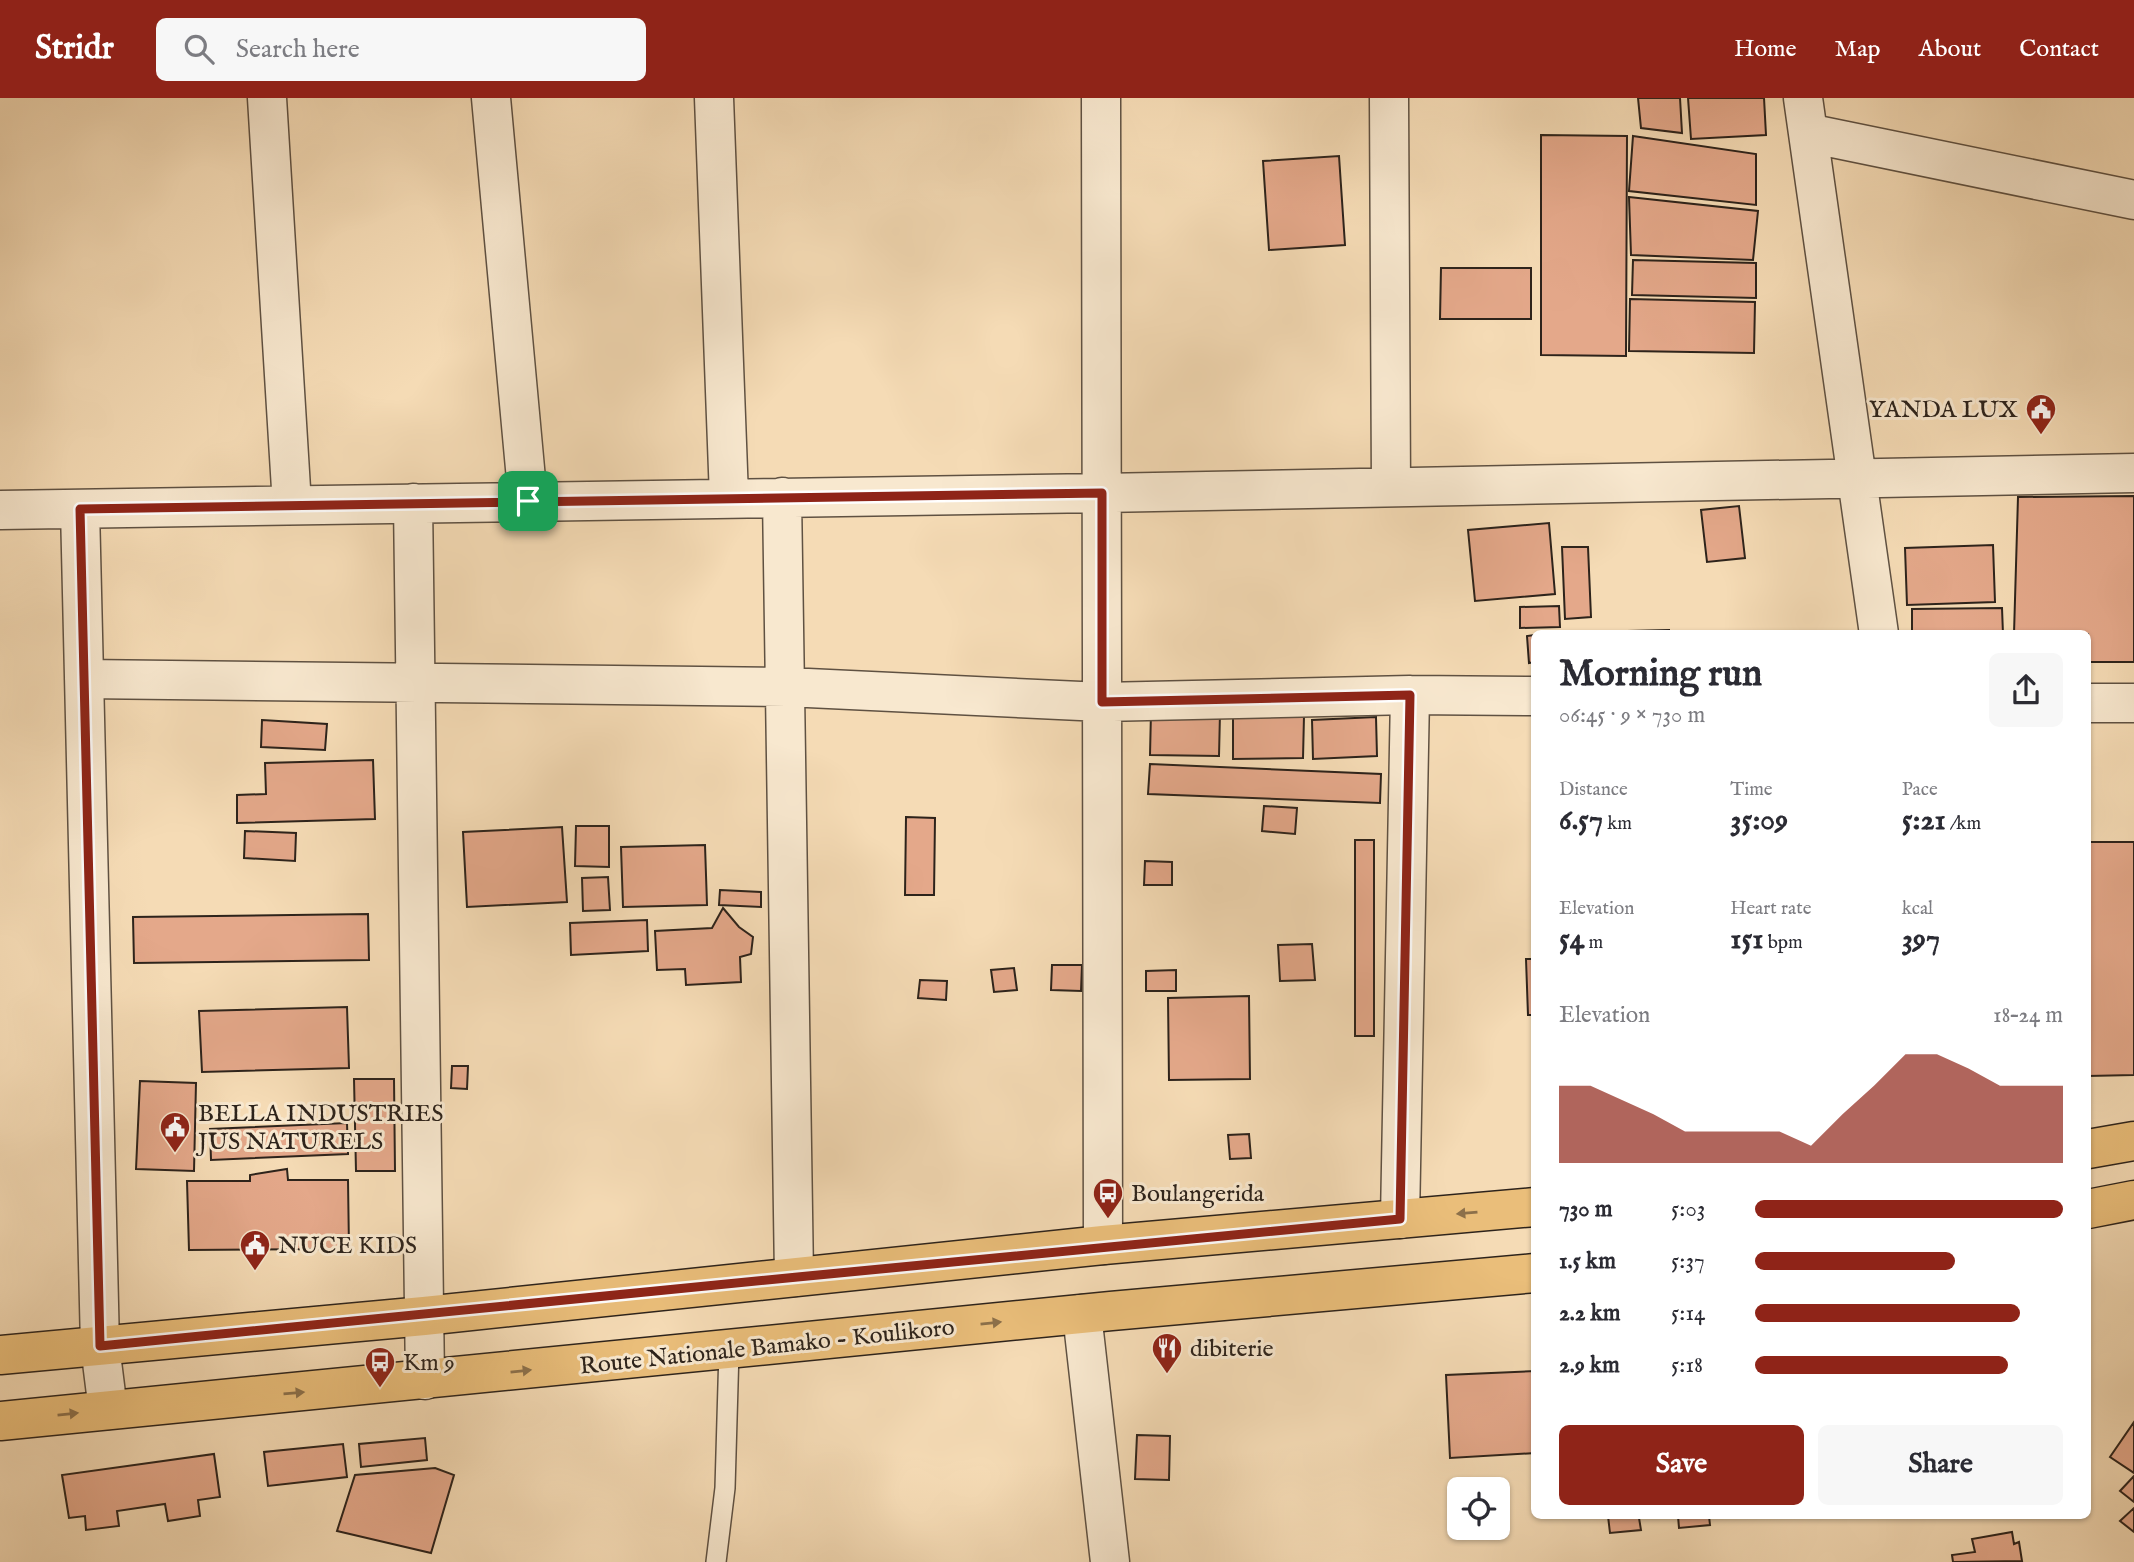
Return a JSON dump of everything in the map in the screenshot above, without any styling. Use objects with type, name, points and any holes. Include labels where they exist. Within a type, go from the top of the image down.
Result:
[{"type":"main road","points":[[2091,1148],[2134,1141]]},
{"type":"main road","points":[[2091,1208],[2134,1200]]},
{"type":"main road","points":[[0,1356],[424,1316],[1103,1245],[1531,1207]]},
{"type":"main road","name":"Route Nationale Bamako - Koulikoro","points":[[0,1421],[1082,1314],[1531,1273]]},
{"type":"street","points":[[267,98],[292,505]]},
{"type":"street","points":[[491,98],[528,501]]},
{"type":"street","points":[[714,98],[729,497]]},
{"type":"street","points":[[1101,98],[1103,1245]]},
{"type":"street","points":[[1389,98],[1391,486]]},
{"type":"street","points":[[1878,630],[1805,116],[2134,200]]},
{"type":"street","points":[[0,510],[1102,493],[2134,472]]},
{"type":"street","points":[[782,497],[794,1277]]},
{"type":"street","points":[[413,503],[425,1380]]},
{"type":"street","points":[[80,509],[100,1346],[108,1410]]},
{"type":"street","points":[[84,679],[787,687],[1102,702],[1410,695],[1531,696]]},
{"type":"street","points":[[1400,1219],[1410,695]]},
{"type":"street","points":[[2091,703],[2134,703]]},
{"type":"street","points":[[1082,1314],[1110,1562]]},
{"type":"lane","points":[[716,1562],[725,1488],[729,1350]]},
{"type":"building","points":[[1638,98],[1680,98],[1682,133],[1641,128]]},
{"type":"building","points":[[1688,98],[1764,98],[1766,135],[1691,139]]},
{"type":"building","points":[[1541,135],[1627,136],[1626,356],[1541,355]]},
{"type":"building","points":[[1633,136],[1756,154],[1756,205],[1629,191]]},
{"type":"building","points":[[1339,156],[1345,245],[1269,250],[1263,161]]},
{"type":"building","points":[[1629,197],[1758,211],[1753,260],[1631,255]]},
{"type":"building","points":[[1633,260],[1756,263],[1756,298],[1632,295]]},
{"type":"building","points":[[1441,268],[1531,268],[1531,319],[1440,319]]},
{"type":"building","points":[[1630,299],[1755,302],[1754,353],[1629,351]]},
{"type":"building","points":[[2134,496],[2134,662],[2091,662],[2091,630],[2014,630],[2018,497]]},
{"type":"building","points":[[1739,506],[1745,558],[1707,562],[1701,510]]},
{"type":"building","points":[[1549,523],[1555,594],[1475,601],[1468,530]]},
{"type":"building","points":[[1993,545],[1995,602],[1907,605],[1905,548]]},
{"type":"building","points":[[1562,547],[1588,547],[1591,617],[1565,619]]},
{"type":"building","points":[[1559,606],[1560,627],[1520,628],[1520,607]]},
{"type":"building","points":[[2002,608],[2003,630],[1912,630],[1912,609]]},
{"type":"building","points":[[1527,636],[1531,636],[1529,663]]},
{"type":"building","points":[[1151,712],[1220,713],[1219,756],[1150,755]]},
{"type":"building","points":[[1233,716],[1304,716],[1303,758],[1233,759]]},
{"type":"building","points":[[1376,717],[1377,756],[1313,759],[1312,720]]},
{"type":"building","points":[[262,720],[327,724],[325,750],[261,747]]},
{"type":"building","points":[[373,760],[375,819],[237,823],[237,795],[266,794],[265,763]]},
{"type":"building","points":[[1150,764],[1381,774],[1380,803],[1148,794]]},
{"type":"building","points":[[1264,806],[1297,808],[1295,834],[1262,831]]},
{"type":"building","points":[[906,817],[935,818],[934,895],[905,895]]},
{"type":"building","points":[[576,826],[609,826],[609,867],[575,866]]},
{"type":"building","points":[[562,827],[567,902],[467,907],[463,832]]},
{"type":"building","points":[[245,831],[296,833],[295,861],[244,858]]},
{"type":"building","points":[[1355,840],[1374,840],[1374,1036],[1355,1036]]},
{"type":"building","points":[[2091,842],[2134,842],[2134,1075],[2091,1076]]},
{"type":"building","points":[[705,845],[707,905],[623,907],[621,847]]},
{"type":"building","points":[[1145,861],[1172,862],[1172,885],[1144,885]]},
{"type":"building","points":[[608,877],[610,910],[583,911],[582,878]]},
{"type":"building","points":[[720,890],[761,892],[761,907],[719,905]]},
{"type":"building","points":[[723,908],[739,927],[753,937],[751,954],[740,957],[741,982],[686,985],[685,969],[657,970],[655,931],[712,928]]},
{"type":"building","points":[[368,914],[369,960],[134,963],[133,917]]},
{"type":"building","points":[[647,920],[648,951],[571,955],[570,923]]},
{"type":"building","points":[[1312,944],[1315,980],[1280,981],[1278,945]]},
{"type":"building","points":[[1526,959],[1531,959],[1531,1015],[1528,1015]]},
{"type":"building","points":[[1052,965],[1082,965],[1081,991],[1051,990]]},
{"type":"building","points":[[1014,968],[1017,990],[994,992],[991,970]]},
{"type":"building","points":[[1176,970],[1176,991],[1146,991],[1146,971]]},
{"type":"building","points":[[920,980],[947,981],[946,1000],[918,998]]},
{"type":"building","points":[[1249,996],[1250,1079],[1169,1080],[1168,998]]},
{"type":"building","points":[[347,1007],[349,1068],[202,1072],[199,1011]]},
{"type":"building","points":[[452,1066],[468,1066],[467,1089],[451,1088]]},
{"type":"building","points":[[354,1079],[394,1079],[395,1171],[356,1171]]},
{"type":"building","points":[[140,1081],[196,1083],[194,1171],[136,1169]]},
{"type":"building","points":[[347,1123],[348,1154],[211,1160],[210,1129]]},
{"type":"building","points":[[1249,1134],[1251,1158],[1230,1159],[1228,1135]]},
{"type":"building","points":[[287,1169],[288,1180],[348,1180],[349,1249],[189,1250],[187,1181],[250,1181],[250,1175]]},
{"type":"building","points":[[1531,1371],[1531,1453],[1450,1458],[1446,1375]]},
{"type":"building","points":[[2134,1422],[2134,1473],[2110,1457]]},
{"type":"building","points":[[1137,1435],[1170,1436],[1169,1480],[1135,1479]]},
{"type":"building","points":[[425,1438],[427,1460],[361,1467],[359,1444]]},
{"type":"building","points":[[343,1444],[347,1477],[268,1486],[264,1452]]},
{"type":"building","points":[[214,1454],[220,1497],[198,1500],[200,1516],[168,1521],[165,1504],[117,1511],[119,1526],[86,1530],[85,1516],[69,1518],[62,1475]]},
{"type":"building","points":[[435,1468],[454,1475],[431,1553],[337,1531],[355,1475]]},
{"type":"building","points":[[2134,1476],[2134,1502],[2120,1491]]},
{"type":"building","points":[[2134,1508],[2134,1532],[2120,1521]]},
{"type":"building","points":[[1608,1519],[1639,1519],[1641,1530],[1610,1533]]},
{"type":"building","points":[[1678,1519],[1709,1519],[1710,1525],[1679,1528]]},
{"type":"building","points":[[2012,1532],[2014,1544],[2019,1542],[2022,1561],[1953,1562],[1952,1555],[1975,1552],[1972,1539]]},
{"type":"place","name":"YANDA LUX","points":[[2041,436]]},
{"type":"place","name":"BELLA INDUSTRIES JUS NATURELS","points":[[175,1154]]},
{"type":"place","name":"Boulangerida","points":[[1108,1220]]},
{"type":"place","name":"NUCE KIDS","points":[[255,1272]]},
{"type":"place","name":"dibiterie","points":[[1167,1375]]},
{"type":"place","name":"Km 9","points":[[380,1389]]},
{"type":"route","points":[[1102,493],[1102,702],[1410,695],[1400,1219],[1103,1245],[424,1316],[100,1346],[80,509],[528,501],[1102,493]]}]
